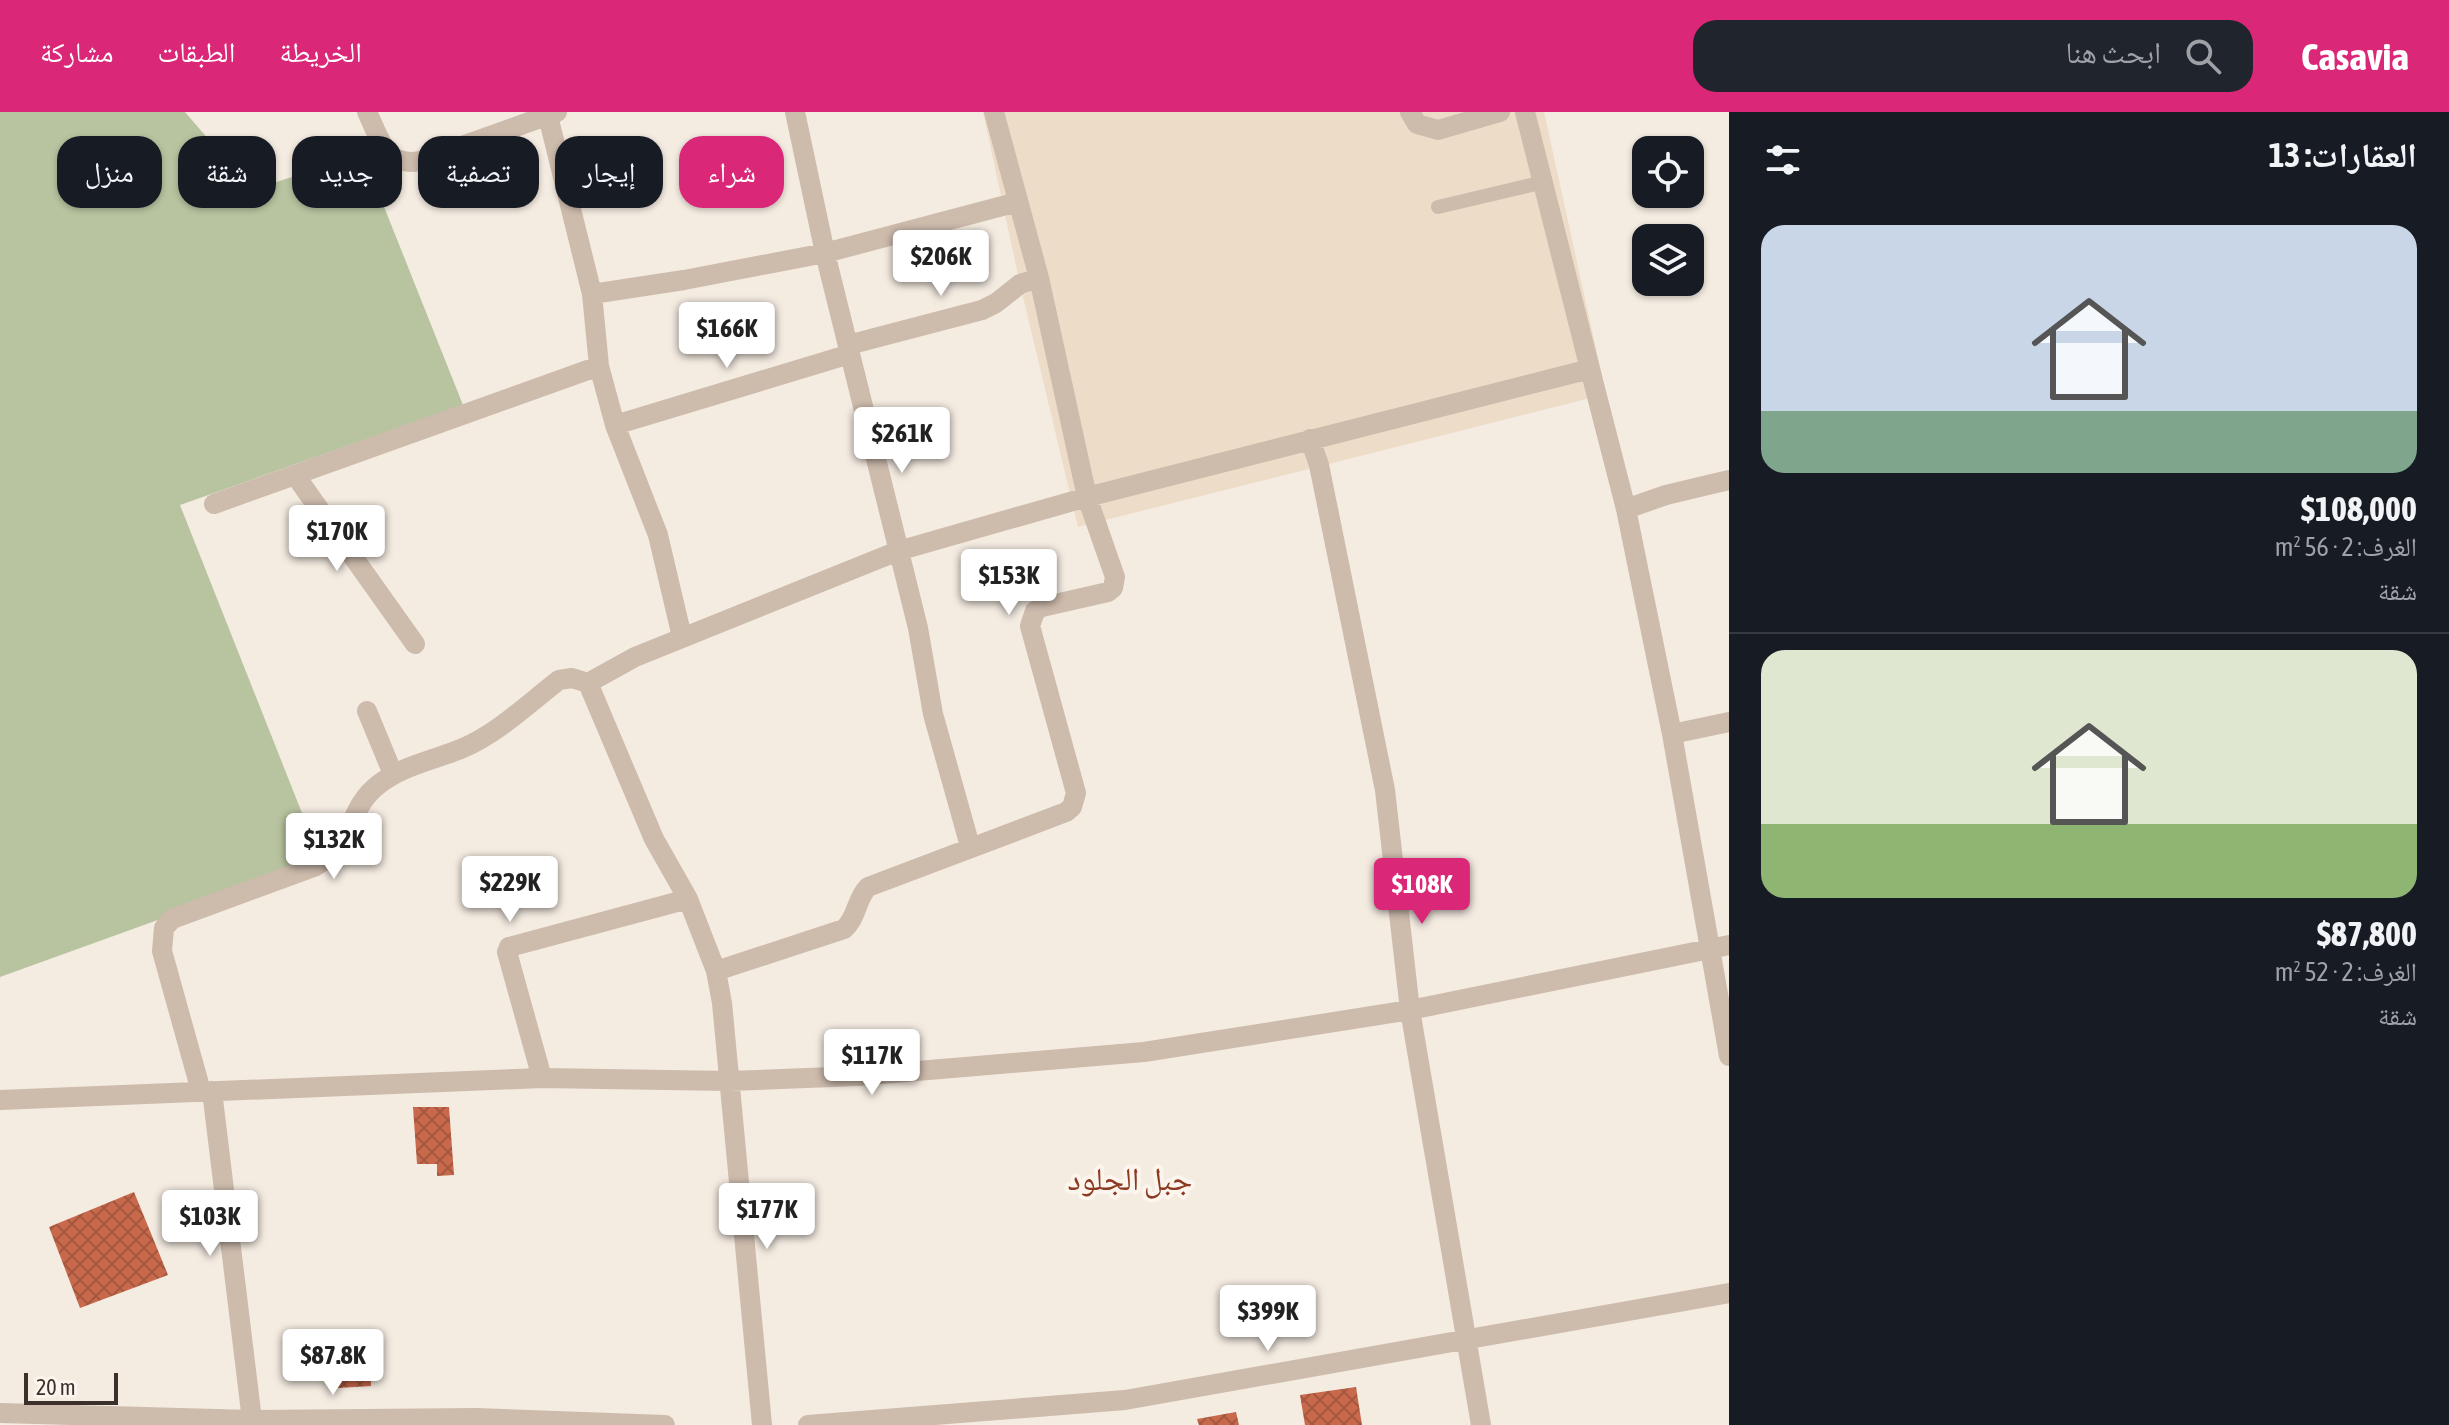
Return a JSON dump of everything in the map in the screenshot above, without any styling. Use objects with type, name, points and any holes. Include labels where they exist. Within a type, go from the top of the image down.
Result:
[{"type":"street","points":[[367,112],[384,148],[395,160],[405,164],[551,113],[592,294],[599,366],[615,425],[658,535],[682,637]]},
{"type":"street","points":[[795,112],[825,253],[918,628],[933,714],[970,846]]},
{"type":"street","points":[[716,971],[844,929],[850,924],[858,902],[868,887],[1066,812],[1075,801],[1076,793],[1030,626],[1035,611],[1108,592],[1113,588],[1115,577],[1087,497],[1039,278],[994,112]]},
{"type":"street","points":[[1410,112],[1417,124],[1438,130],[1500,112]]},
{"type":"street","points":[[1525,112],[1626,509],[1672,734],[1729,1056]]},
{"type":"street","points":[[592,294],[825,253],[1018,202]]},
{"type":"street","points":[[615,425],[982,310],[1020,284],[1039,278]]},
{"type":"street","points":[[214,504],[599,366]]},
{"type":"street","points":[[252,1420],[207,1091],[162,951],[164,928],[172,919],[316,866],[329,858],[340,848],[362,801],[375,787],[393,774],[474,742],[559,680],[572,678],[588,683],[635,657],[898,551],[1087,497],[1590,369]]},
{"type":"street","points":[[1310,439],[1319,465],[1385,790],[1410,1010],[1481,1425]]},
{"type":"street","points":[[295,475],[415,644]]},
{"type":"street","points":[[1626,509],[1666,495],[1729,480]]},
{"type":"street","points":[[588,683],[654,839],[688,899],[716,971],[762,1425]]},
{"type":"street","points":[[367,711],[393,774]]},
{"type":"street","points":[[1672,734],[1729,722]]},
{"type":"street","points":[[542,1078],[507,952],[509,947],[688,899]]},
{"type":"street","points":[[0,1100],[542,1078],[729,1081],[858,1076],[1144,1052],[1410,1010],[1729,945]]},
{"type":"street","points":[[808,1425],[1125,1400],[1729,1293]]},
{"type":"street","points":[[0,1413],[252,1420],[476,1418],[665,1425]]},
{"type":"lane","points":[[1438,207],[1544,182]]},
{"type":"green space","points":[[0,112],[185,112],[206,136],[178,136],[178,208],[276,208],[276,182],[292,177],[292,208],[385,208],[463,405],[180,505],[321,861],[0,977]]},
{"type":"shaded area","points":[[983,112],[1544,112],[1606,394],[1078,527]]},
{"type":"building","points":[[413,1107],[449,1107],[454,1175],[437,1176],[437,1164],[417,1164]]},
{"type":"building","points":[[134,1192],[168,1275],[80,1308],[49,1227]]},
{"type":"building","points":[[370,1350],[371,1386],[338,1388],[336,1351]]},
{"type":"building","points":[[1356,1387],[1362,1425],[1305,1425],[1300,1395]]},
{"type":"building","points":[[1236,1412],[1239,1425],[1199,1425],[1197,1419]]},
{"type":"district","name":"جبل الجلود","points":[[1130,1178]]}]
